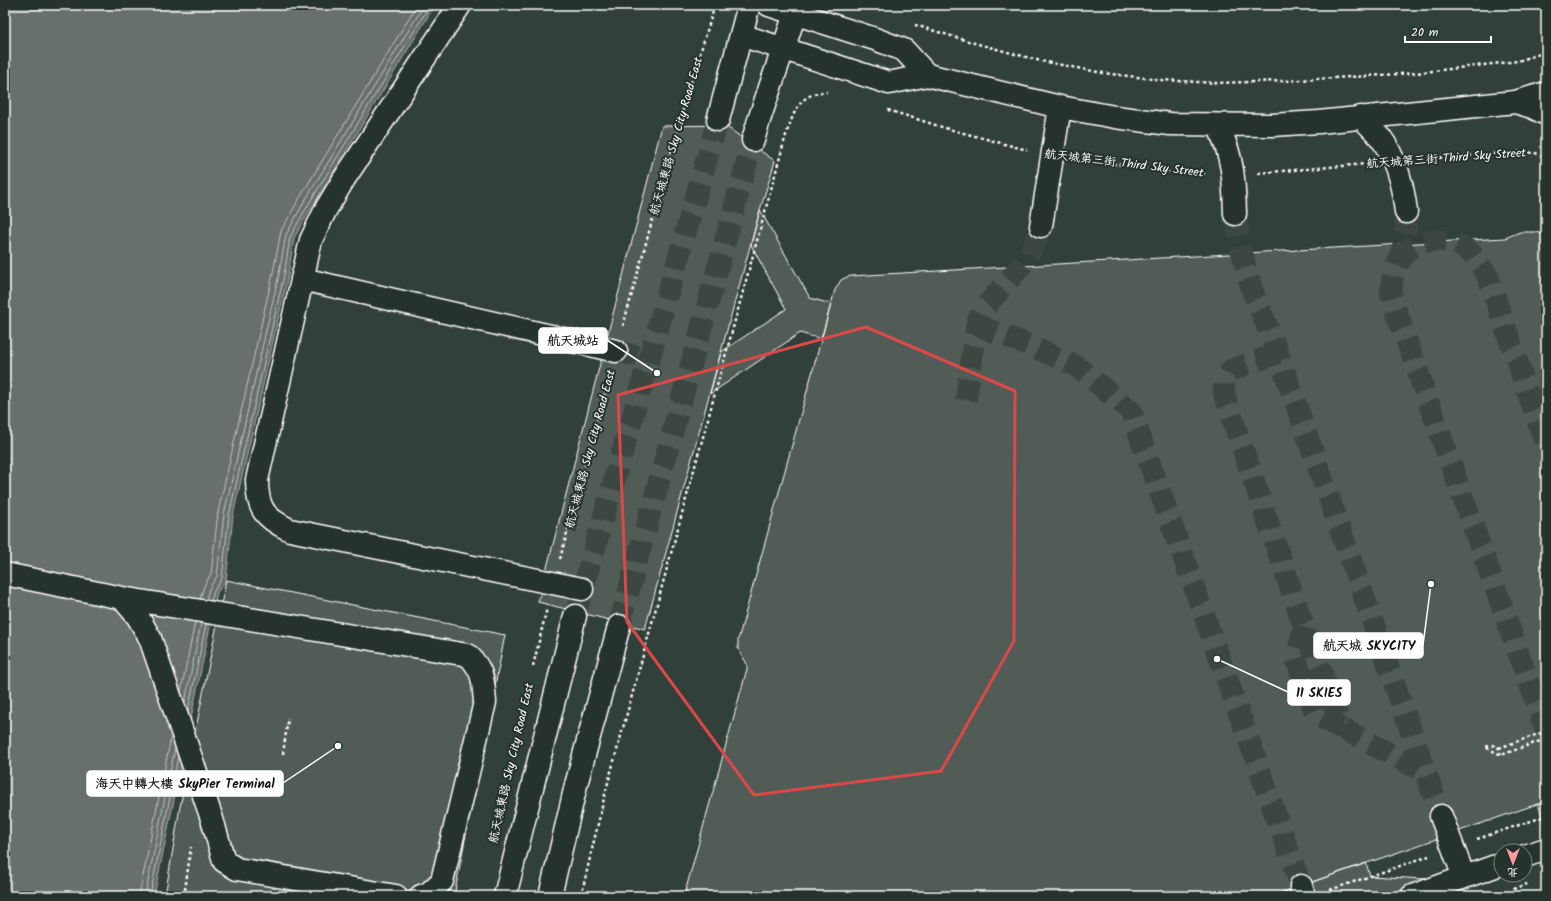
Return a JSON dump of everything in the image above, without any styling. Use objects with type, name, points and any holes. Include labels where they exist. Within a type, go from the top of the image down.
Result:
[{"type":"street","points":[[460,5],[326,209],[311,240],[257,480],[257,496],[263,511],[275,523],[290,530],[582,589]]},
{"type":"street","points":[[718,120],[749,5]]},
{"type":"street","points":[[769,5],[796,9],[904,50],[927,75]]},
{"type":"street","points":[[753,140],[758,120],[796,9]]},
{"type":"street","points":[[741,35],[889,83],[927,75],[1060,107],[1116,117],[1170,124],[1272,124],[1361,117],[1516,102],[1546,93]]},
{"type":"street","points":[[1516,102],[1532,107],[1546,114]]},
{"type":"street","points":[[1041,226],[1060,107]]},
{"type":"street","points":[[1361,117],[1381,139],[1394,161],[1401,178],[1406,212]]},
{"type":"street","points":[[1218,125],[1227,144],[1231,159],[1235,214]]},
{"type":"street","points":[[302,279],[616,351]]},
{"type":"street","points":[[5,574],[122,598],[468,655],[477,664],[483,680],[485,702],[442,881],[430,893],[421,896]]},
{"type":"street","points":[[122,598],[138,617],[150,638],[212,819],[224,861],[237,869],[396,896]]},
{"type":"street","name":"航天城東路 Sky City Road East","points":[[505,896],[575,616]]},
{"type":"street","points":[[550,896],[576,785],[619,626]]},
{"type":"street","points":[[1441,816],[1464,877]]},
{"type":"street","points":[[1533,853],[1546,849]]},
{"type":"street","points":[[1412,896],[1493,867]]},
{"type":"path","name":"航天城東路 Sky City Road East","points":[[532,671],[553,582],[616,351],[685,102],[714,5]]},
{"type":"path","points":[[866,5],[880,12]]},
{"type":"path","points":[[914,24],[978,44],[1056,64],[1162,80],[1215,83],[1284,81],[1416,73],[1518,61],[1546,52]]},
{"type":"path","points":[[580,896],[606,790],[786,136],[794,113],[808,96],[823,92],[830,93]]},
{"type":"path","name":"航天城第三街 Third Sky Street","points":[[887,110],[945,128],[1052,156],[1167,171],[1233,176],[1394,161],[1519,152],[1535,153],[1546,157]]},
{"type":"path","points":[[283,754],[288,718]]},
{"type":"path","points":[[1541,733],[1499,748],[1492,745],[1485,747],[1501,755],[1543,740]]},
{"type":"path","points":[[1499,748],[1501,755]]},
{"type":"path","points":[[185,890],[192,842]]},
{"type":"path","points":[[1506,891],[1530,883]]},
{"type":"highlighted area","points":[[866,327],[1015,391],[1014,641],[941,771],[754,795],[627,622],[618,395]]},
{"type":"shaded area","points":[[435,5],[1546,5],[1546,896],[154,896],[217,593],[226,580],[221,573],[288,276],[294,238]]},
{"type":"water","points":[[5,5],[435,5],[294,238],[288,276],[233,516],[226,580],[217,593],[154,896],[5,896]]},
{"type":"building","points":[[724,125],[775,161],[760,210],[645,629],[538,602],[662,126]]},
{"type":"building","points":[[760,210],[810,298],[831,304],[821,339],[800,333],[710,394],[721,352],[786,309],[751,245]]},
{"type":"building","points":[[1520,232],[1536,232],[1546,235],[1546,801],[1272,896],[684,896],[747,669],[747,664],[738,649],[738,640],[835,290],[841,280],[851,276],[1505,238]]},
{"type":"building","points":[[226,580],[505,635],[454,896],[165,896],[180,807]]},
{"type":"building","points":[[1546,801],[1546,828],[1538,804]]},
{"type":"building","points":[[1366,863],[1370,876],[1425,879],[1449,896],[1272,896]]},
{"type":"building","points":[[1546,893],[1546,896],[1537,896]]},
{"type":"tunnel","points":[[575,616],[718,120]]},
{"type":"tunnel","points":[[619,626],[753,140]]},
{"type":"tunnel","points":[[1406,212],[1406,232],[1403,247],[1393,276],[1391,293],[1394,305],[1546,730]]},
{"type":"tunnel","points":[[1235,214],[1241,248],[1254,295],[1278,353],[1441,816]]},
{"type":"tunnel","points":[[966,400],[977,322],[984,308],[1025,262],[1037,239],[1041,226]]},
{"type":"tunnel","points":[[1399,262],[1411,248],[1418,244],[1435,241],[1444,241],[1461,246],[1474,256],[1488,277],[1546,445]]},
{"type":"tunnel","points":[[976,325],[1029,345],[1076,366],[1131,411],[1301,886]]},
{"type":"tunnel","points":[[616,351],[650,359]]},
{"type":"tunnel","points":[[1278,353],[1231,370],[1224,382],[1224,394],[1304,627],[1343,729],[1425,772]]},
{"type":"tunnel","points":[[1304,627],[1296,659],[1316,715],[1343,729]]},
{"type":"place","name":"航天城站","points":[[657,373]]},
{"type":"place","name":"航天城 SKYCITY","points":[[1431,584]]},
{"type":"place","name":"11 SKIES","points":[[1217,659]]},
{"type":"place","name":"海天中轉大樓 SkyPier Terminal","points":[[338,746]]}]
